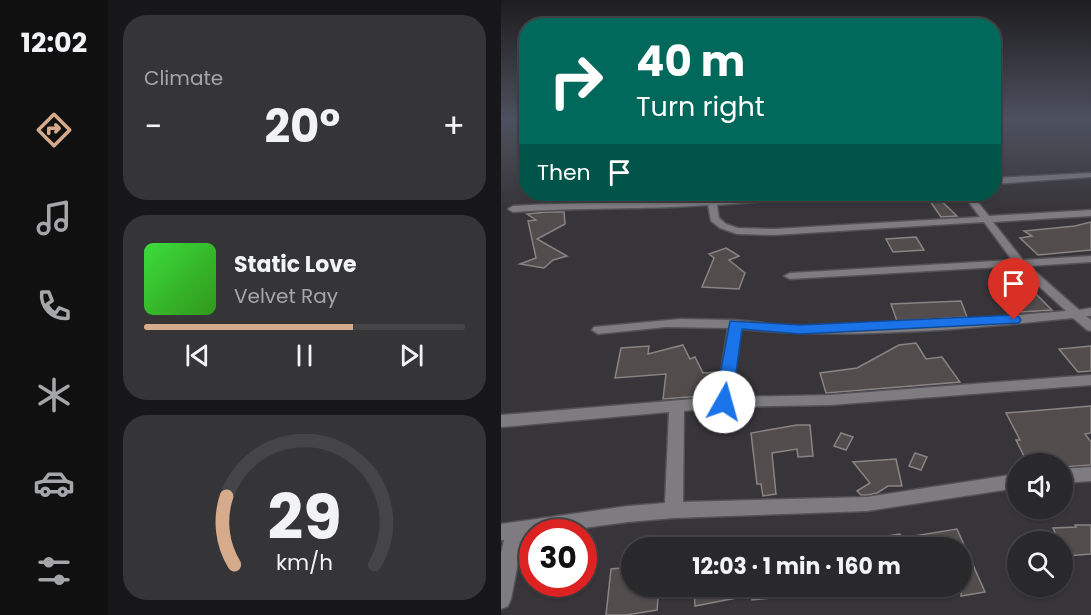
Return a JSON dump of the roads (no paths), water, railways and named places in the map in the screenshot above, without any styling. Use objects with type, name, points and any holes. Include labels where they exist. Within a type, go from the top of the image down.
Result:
[{"type":"street","points":[[1001,181],[1091,175]]},
{"type":"street","points":[[513,209],[565,205],[630,207],[684,201]]},
{"type":"street","points":[[711,201],[714,219],[723,226],[737,231],[800,231],[1091,213]]},
{"type":"street","points":[[972,201],[1020,263],[1084,313],[1091,327]]},
{"type":"street","points":[[790,276],[1091,259]]},
{"type":"street","points":[[598,330],[657,324],[735,324],[800,330],[997,321],[1084,313]]},
{"type":"street","points":[[724,402],[735,324]]},
{"type":"street","points":[[501,421],[677,408],[724,402],[829,400],[1091,380]]},
{"type":"street","points":[[674,510],[677,408]]},
{"type":"street","points":[[1073,475],[1091,474]]},
{"type":"street","points":[[501,599],[508,531],[628,514],[674,510],[867,504],[1007,483]]}]
